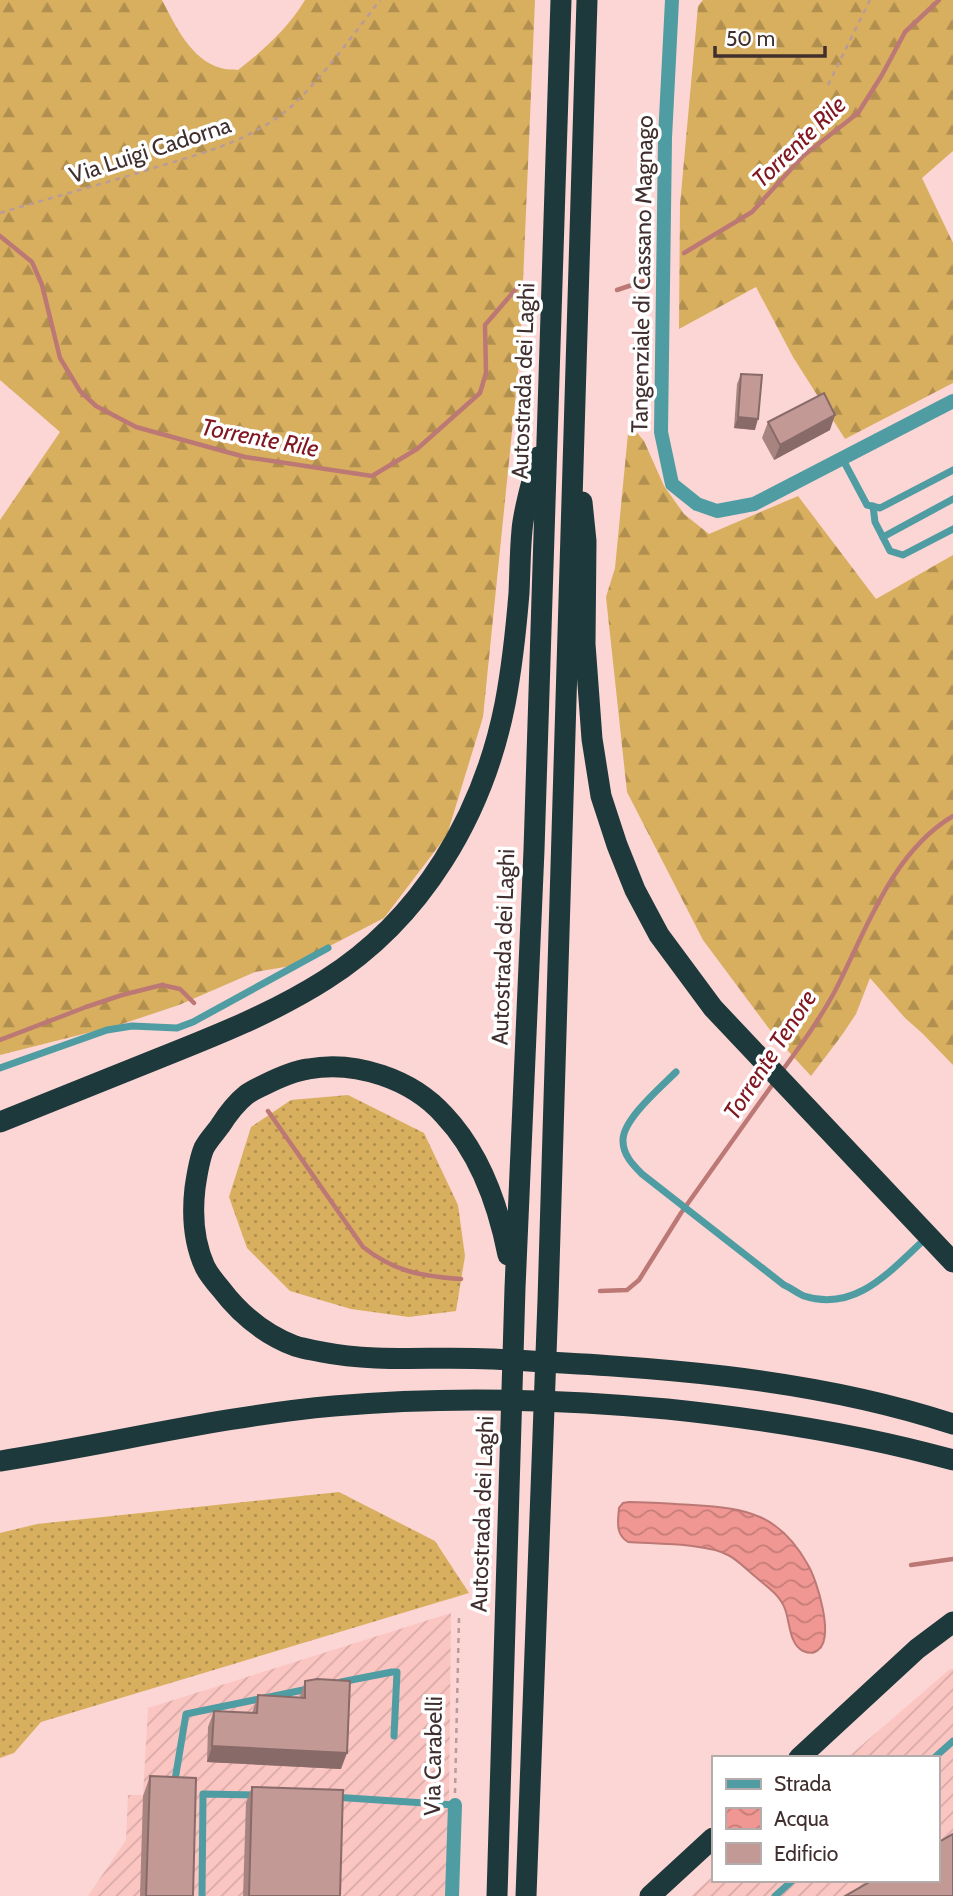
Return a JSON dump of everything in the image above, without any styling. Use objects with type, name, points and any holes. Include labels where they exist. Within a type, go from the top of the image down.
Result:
[{"type":"highway","name":"Autostrada dei Laghi","points":[[497,1896],[515,1287],[534,850],[561,0]]},
{"type":"highway","points":[[526,1896],[548,1300],[587,0]]},
{"type":"highway","points":[[0,1122],[213,1037],[326,980],[382,935],[432,879],[467,820],[489,760],[504,706],[515,642],[522,528],[549,410]]},
{"type":"highway","points":[[574,412],[586,541],[585,644],[592,740],[601,796],[635,890],[659,935],[713,1008],[953,1262]]},
{"type":"highway","points":[[515,1287],[503,1226],[486,1180],[467,1142],[443,1113],[426,1099],[382,1075],[347,1067],[310,1068],[279,1077],[247,1094],[227,1115],[205,1146],[195,1191],[194,1217],[198,1249],[206,1271],[234,1306],[263,1329],[296,1346],[338,1355],[480,1358],[610,1365],[774,1382],[849,1397],[953,1424]]},
{"type":"highway","points":[[0,1461],[253,1416],[333,1406],[478,1399],[609,1404],[708,1413],[859,1438],[953,1460]]},
{"type":"highway","points":[[801,1756],[917,1649],[953,1622]]},
{"type":"highway","points":[[650,1896],[712,1839]]},
{"type":"street","name":"Tangenziale di Cassano Magnago","points":[[672,0],[666,138],[661,432],[672,484],[697,505],[717,511],[754,504],[953,401]]},
{"type":"street","name":"Via Carabelli","points":[[452,1896],[455,1805]]},
{"type":"lane","points":[[842,458],[867,505],[880,508],[953,470]]},
{"type":"lane","points":[[883,537],[953,499]]},
{"type":"lane","points":[[873,506],[875,522],[890,551],[903,555],[953,529]]},
{"type":"lane","points":[[0,1068],[107,1030],[132,1026],[177,1028],[193,1022],[328,948]]},
{"type":"lane","points":[[676,1072],[629,1122],[623,1133],[622,1143],[630,1161],[642,1174],[785,1285],[802,1295],[820,1299],[852,1296],[868,1288],[929,1236]]},
{"type":"lane","points":[[327,1685],[397,1672],[394,1736]]},
{"type":"lane","points":[[184,1791],[174,1789],[186,1714],[314,1688]]},
{"type":"lane","points":[[936,1756],[953,1741]]},
{"type":"lane","points":[[193,1792],[261,1795]]},
{"type":"lane","points":[[202,1896],[203,1794]]},
{"type":"lane","points":[[322,1797],[455,1805]]},
{"type":"lane","points":[[775,1896],[791,1882]]},
{"type":"path","name":"Via Luigi Cadorna","points":[[0,213],[209,151],[259,130],[294,104],[380,0]]},
{"type":"path","points":[[828,85],[870,0]]},
{"type":"path","name":"Via Carabelli","points":[[455,1805],[459,1618]]},
{"type":"shaded area","points":[[451,1613],[448,1896],[88,1896],[126,1840],[128,1795],[143,1795],[148,1708]]},
{"type":"shaded area","points":[[953,1669],[953,1896],[691,1896],[712,1877],[712,1882],[939,1882],[939,1756],[849,1756]]},
{"type":"green space","points":[[0,0],[162,0],[185,40],[201,58],[221,68],[238,70],[275,38],[305,0],[535,0],[520,353],[483,717],[447,835],[384,918],[291,966],[255,972],[179,1005],[119,1025],[0,1055],[0,520],[60,432],[0,380]]},
{"type":"green space","points":[[703,0],[953,0],[953,151],[922,178],[953,243],[953,383],[845,439],[793,357],[756,287],[679,329],[680,205],[698,6]]},
{"type":"green space","points":[[629,423],[644,441],[664,486],[684,514],[709,534],[798,496],[876,599],[953,555],[953,1065],[905,1018],[870,978],[856,1014],[811,1076],[776,1038],[703,940],[627,792],[606,597],[615,568]]},
{"type":"green space","points":[[348,1095],[424,1133],[458,1205],[465,1256],[456,1311],[409,1317],[351,1309],[290,1291],[247,1248],[229,1197],[251,1127],[291,1100]]},
{"type":"green space","points":[[339,1492],[435,1541],[469,1593],[41,1722],[14,1753],[0,1758],[0,1533],[37,1524]]},
{"type":"water","points":[[623,1503],[729,1508],[760,1517],[773,1524],[797,1548],[816,1583],[825,1622],[823,1644],[815,1652],[809,1653],[798,1648],[792,1638],[780,1600],[732,1557],[707,1548],[628,1542],[618,1527],[619,1508]]},
{"type":"building","points":[[741,374],[762,375],[758,419],[738,417]]},
{"type":"building","points":[[824,393],[835,415],[780,445],[768,422]]},
{"type":"building","points":[[305,1681],[350,1681],[347,1753],[212,1746],[214,1711],[257,1713],[258,1695],[305,1698]]},
{"type":"building","points":[[150,1776],[196,1778],[193,1896],[146,1896]]},
{"type":"building","points":[[252,1787],[343,1790],[340,1896],[249,1896]]},
{"type":"building","points":[[953,1834],[953,1896],[845,1896],[870,1882],[939,1882],[939,1842]]},
{"type":"waterway","name":"Torrente Rile","points":[[684,253],[752,212],[803,156],[858,113],[905,32],[939,0]]},
{"type":"waterway","name":"Torrente Rile","points":[[0,236],[32,262],[42,285],[60,358],[80,391],[96,406],[136,427],[245,457],[372,476],[417,449],[480,393],[486,373],[485,325],[516,289]]},
{"type":"waterway","name":"Torrente Rile","points":[[617,290],[647,280]]},
{"type":"waterway","name":"Torrente Tenore","points":[[782,1071],[829,1001],[882,895],[897,872],[931,832],[953,816]]},
{"type":"waterway","name":"Torrente Tenore","points":[[0,1040],[86,1007],[162,985],[180,989],[194,1003]]},
{"type":"waterway","name":"Torrente Tenore","points":[[600,1291],[627,1290],[639,1280],[681,1213],[775,1081]]},
{"type":"waterway","name":"Torrente Tenore","points":[[268,1111],[363,1247],[386,1262],[409,1271],[461,1279]]},
{"type":"waterway","points":[[911,1565],[953,1559]]}]
